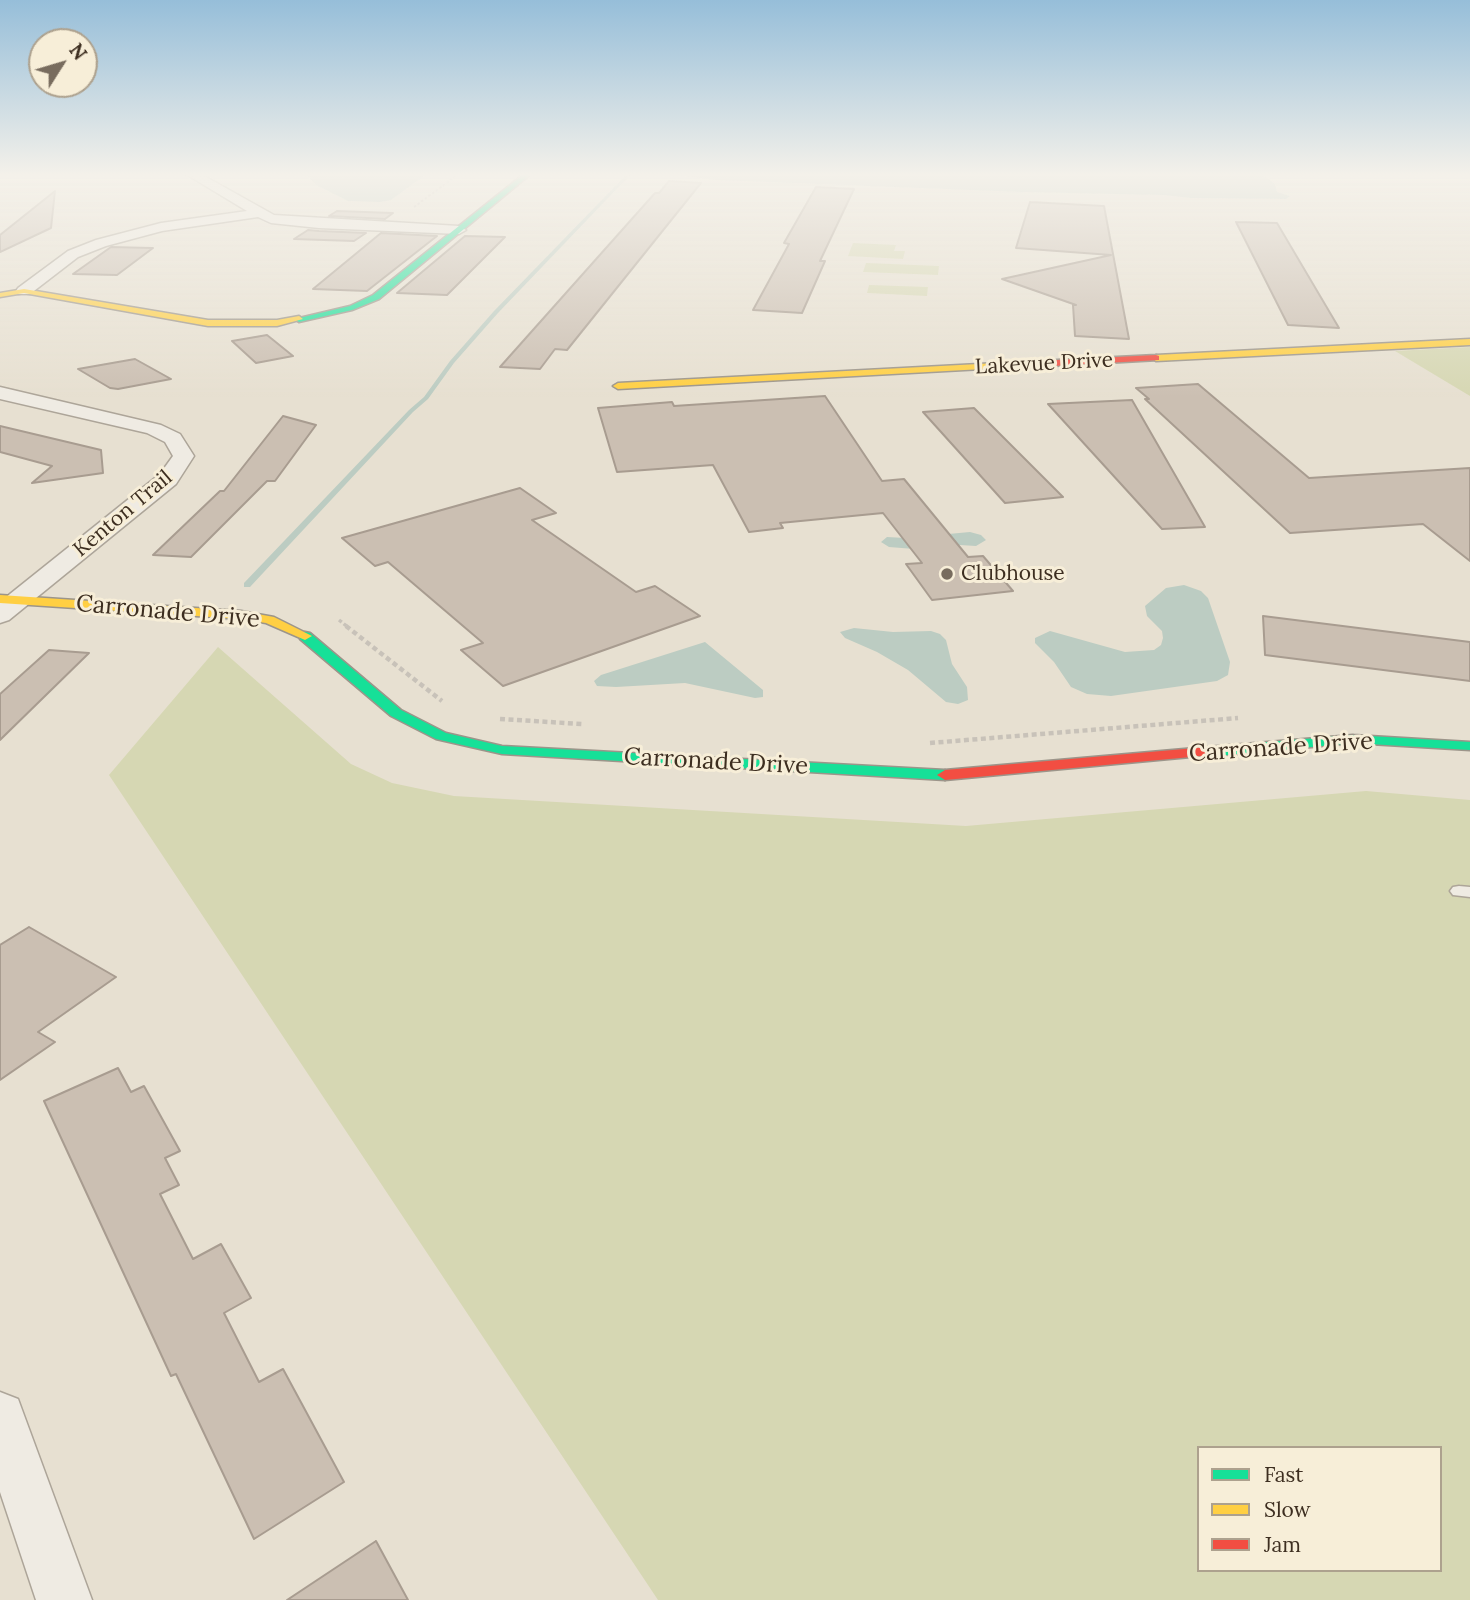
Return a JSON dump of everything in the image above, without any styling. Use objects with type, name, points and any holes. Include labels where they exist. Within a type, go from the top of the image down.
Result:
[{"type":"street","points":[[24,290],[73,254],[89,248]]},
{"type":"street","points":[[0,295],[24,290],[208,323],[277,323],[352,308],[376,297],[436,248]]},
{"type":"street","name":"Lakevue Drive","points":[[618,386],[1470,342]]},
{"type":"street","name":"Kenton Trail","points":[[0,393],[154,429],[173,438],[184,456],[168,479],[9,599],[0,615]]},
{"type":"street","name":"Carronade Drive","points":[[9,599],[241,615],[269,621],[297,630],[317,644],[396,713],[442,736],[502,750],[946,775],[1353,739],[1470,747]]},
{"type":"street","points":[[0,1416],[64,1600]]},
{"type":"path","points":[[332,617],[363,637],[447,704]]},
{"type":"path","points":[[927,743],[1245,718]]},
{"type":"path","points":[[497,719],[593,724]]},
{"type":"green space","points":[[851,248],[895,248],[894,251],[905,251],[903,259],[848,256]]},
{"type":"green space","points":[[866,263],[939,266],[938,275],[863,272]]},
{"type":"green space","points":[[869,285],[928,287],[927,296],[867,293]]},
{"type":"green space","points":[[1470,347],[1470,396],[1395,351]]},
{"type":"green space","points":[[218,647],[351,764],[392,783],[454,796],[966,826],[1366,791],[1470,800],[1470,1600],[658,1600],[109,775]]},
{"type":"shaded area","points":[[970,532],[981,535],[986,540],[976,546],[960,545],[927,550],[889,547],[881,542],[887,537]]},
{"type":"shaded area","points":[[1184,585],[1201,591],[1208,598],[1230,662],[1228,675],[1217,681],[1111,696],[1087,694],[1071,687],[1054,662],[1035,643],[1035,638],[1050,631],[1125,652],[1154,650],[1161,645],[1162,631],[1147,616],[1145,606],[1166,588]]},
{"type":"shaded area","points":[[854,628],[893,632],[931,631],[940,634],[946,640],[952,664],[967,687],[968,700],[958,704],[946,702],[908,670],[845,638],[840,632]]},
{"type":"shaded area","points":[[705,642],[763,690],[763,697],[755,698],[685,683],[616,687],[597,686],[594,681],[601,675]]},
{"type":"building","points":[[110,248],[153,248],[117,275],[73,274]]},
{"type":"building","points":[[363,248],[422,248],[367,291],[313,289]]},
{"type":"building","points":[[451,248],[494,248],[447,295],[397,293]]},
{"type":"building","points":[[606,248],[649,248],[567,350],[555,349],[540,369],[500,367]]},
{"type":"building","points":[[787,248],[826,248],[820,261],[825,261],[802,313],[753,310]]},
{"type":"building","points":[[1016,248],[1112,248],[1129,339],[1075,336],[1073,305],[1076,305],[1002,279],[1111,255]]},
{"type":"building","points":[[1249,248],[1292,248],[1339,328],[1288,325]]},
{"type":"building","points":[[267,335],[293,356],[256,363],[232,341]]},
{"type":"building","points":[[135,359],[171,379],[118,389],[110,388],[78,369]]},
{"type":"building","points":[[1198,384],[1309,478],[1470,468],[1470,561],[1423,524],[1290,533],[1136,388]]},
{"type":"building","points":[[825,396],[882,481],[904,479],[968,557],[983,556],[1013,591],[932,600],[906,564],[922,563],[883,513],[780,523],[783,528],[749,532],[713,465],[617,472],[598,408]]},
{"type":"building","points":[[1132,400],[1205,527],[1162,529],[1048,404]]},
{"type":"building","points":[[974,408],[1063,497],[1005,503],[923,412]]},
{"type":"building","points":[[283,416],[316,425],[275,481],[267,481],[191,557],[153,555],[220,491],[224,491]]},
{"type":"building","points":[[0,426],[101,450],[103,473],[32,483],[52,466],[0,452]]},
{"type":"building","points":[[520,488],[556,513],[532,520],[636,592],[655,586],[700,616],[503,686],[461,650],[483,643],[388,562],[375,566],[342,538]]},
{"type":"building","points":[[1263,616],[1470,642],[1470,681],[1265,655]]},
{"type":"building","points":[[49,650],[89,653],[0,740],[0,694]]},
{"type":"building","points":[[29,927],[116,977],[38,1032],[55,1042],[0,1080],[0,945]]},
{"type":"building","points":[[118,1068],[131,1092],[144,1086],[180,1151],[165,1158],[179,1185],[160,1194],[193,1259],[221,1244],[251,1298],[224,1313],[259,1382],[283,1369],[344,1482],[254,1539],[176,1374],[171,1376],[44,1101]]},
{"type":"building","points":[[376,1541],[408,1600],[287,1600]]},
{"type":"waterway","points":[[247,585],[426,398],[452,362],[558,248]]},
{"type":"traffic: fast","points":[[299,319],[352,308],[376,297],[437,248]]},
{"type":"traffic: fast","points":[[305,636],[396,713],[441,736],[502,750],[945,775]]},
{"type":"traffic: fast","points":[[1207,752],[1353,739],[1470,746]]},
{"type":"traffic: slow","points":[[0,295],[24,291],[208,323],[277,323],[299,319]]},
{"type":"traffic: slow","points":[[1156,358],[1470,342]]},
{"type":"traffic: slow","points":[[618,386],[998,366]]},
{"type":"traffic: slow","points":[[0,599],[241,615],[269,620],[305,636]]},
{"type":"traffic: jam","points":[[998,366],[1156,358]]},
{"type":"traffic: jam","points":[[945,775],[1207,752]]},
{"type":"place","name":"Clubhouse","points":[[947,574]]}]
